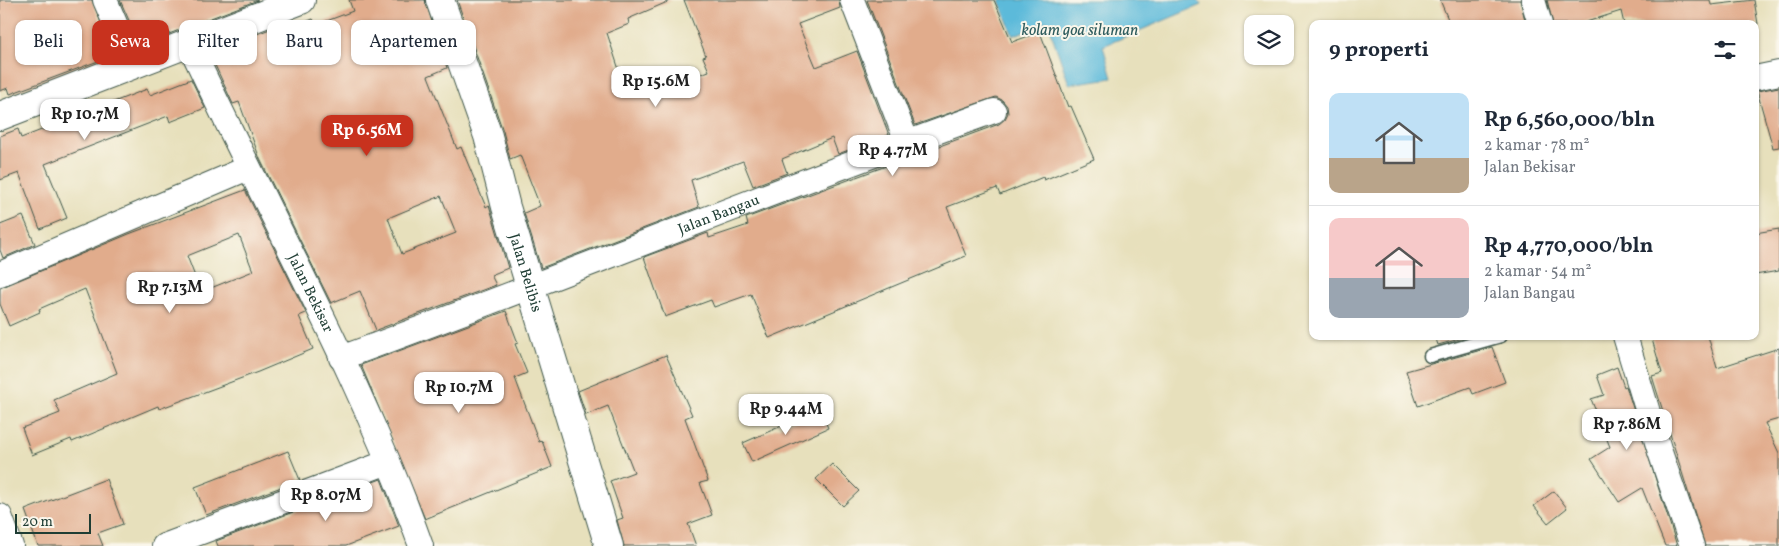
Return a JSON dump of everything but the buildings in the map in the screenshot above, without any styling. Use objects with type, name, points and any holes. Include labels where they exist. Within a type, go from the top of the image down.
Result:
[{"type":"street","points":[[106,0],[114,20]]},
{"type":"street","points":[[248,20],[301,0]]},
{"type":"street","name":"Jalan Belibis","points":[[440,0],[488,136],[530,288],[608,546]]},
{"type":"street","points":[[852,0],[906,142]]},
{"type":"street","points":[[1533,0],[1539,20]]},
{"type":"street","points":[[0,116],[133,65]]},
{"type":"street","name":"Jalan Bekisar","points":[[199,65],[342,358],[388,462],[415,544]]},
{"type":"street","points":[[1759,77],[1779,73]]},
{"type":"street","name":"Jalan Bangau","points":[[342,358],[530,288],[906,142],[994,111]]},
{"type":"street","points":[[0,274],[248,168]]},
{"type":"street","points":[[1626,340],[1660,452],[1692,546]]},
{"type":"street","points":[[164,546],[388,462]]},
{"type":"street","points":[[0,516],[11,546]]},
{"type":"lane","points":[[1430,356],[1487,340]]},
{"type":"water","name":"kolam goa siluman","points":[[999,0],[1198,0],[1201,5],[1103,46],[1112,78],[1069,84],[1047,21],[1013,36]]}]
